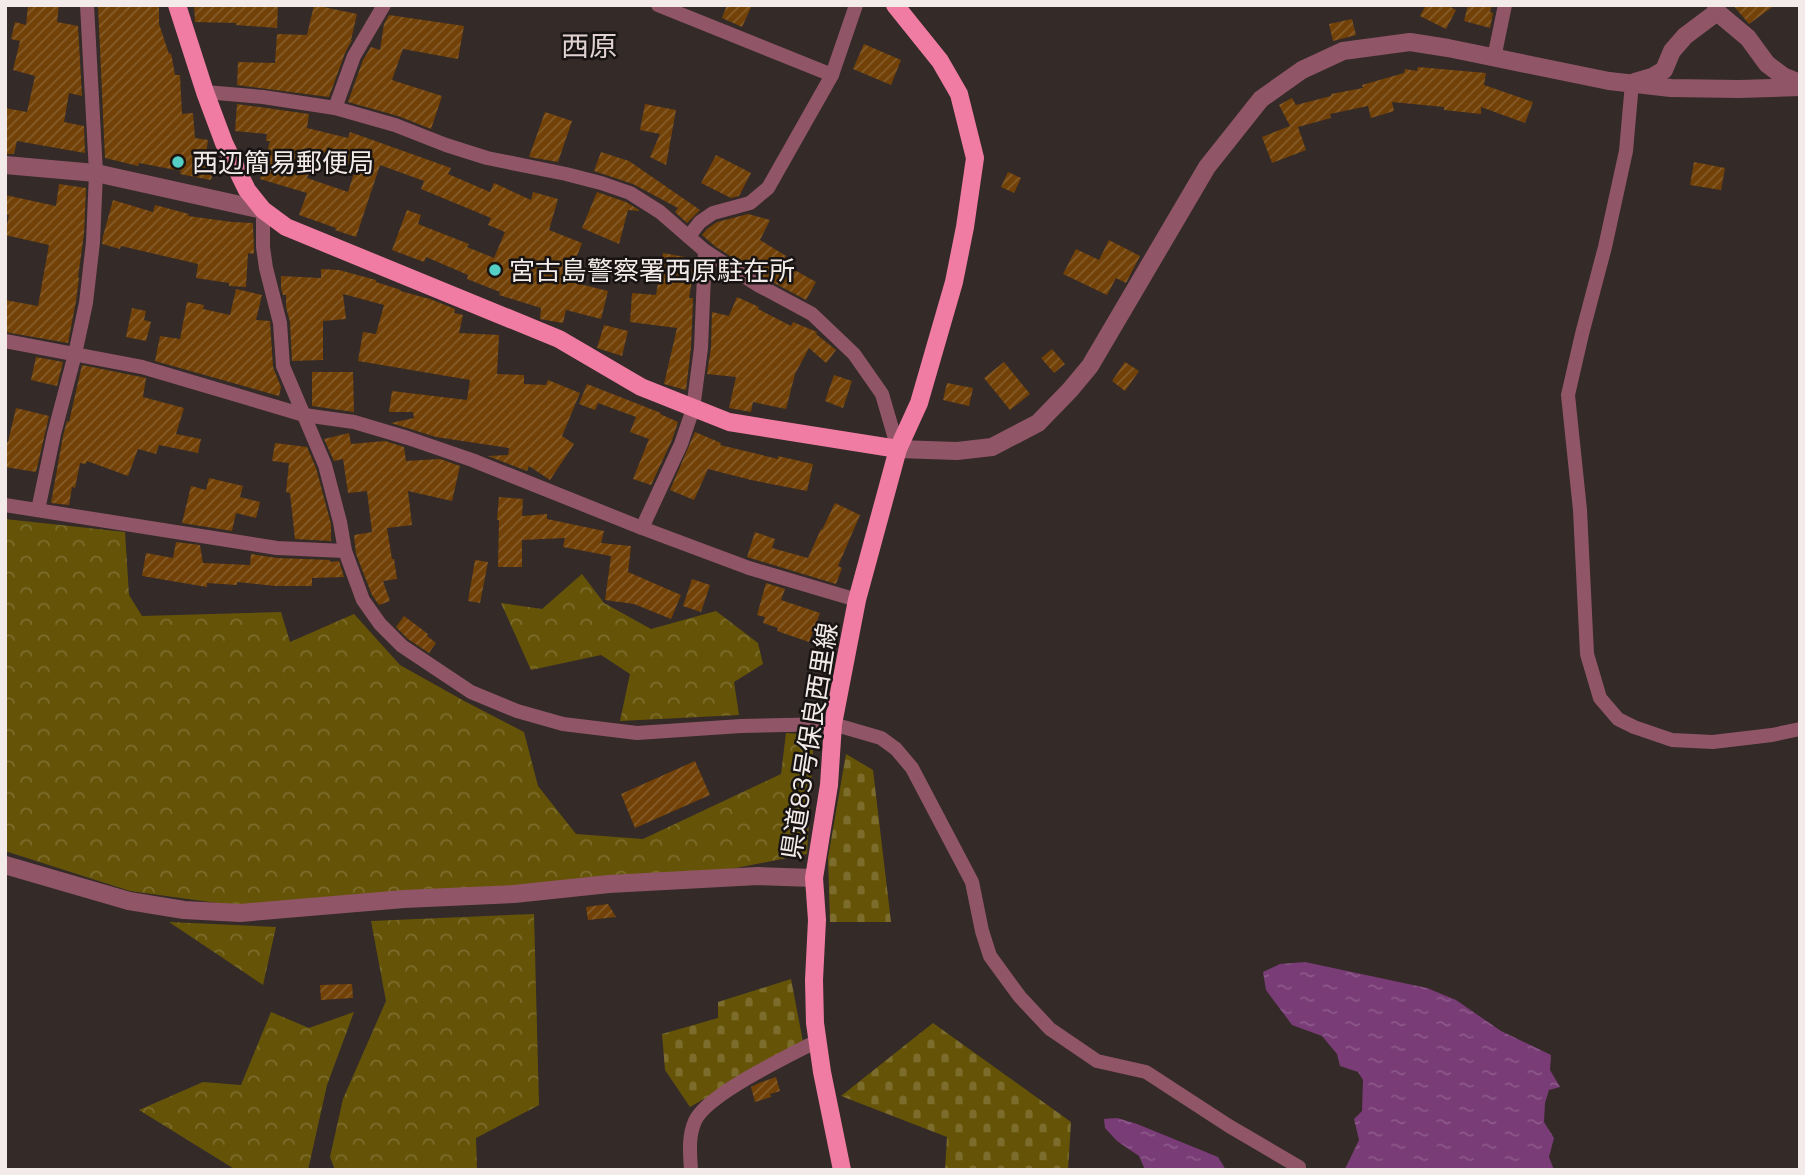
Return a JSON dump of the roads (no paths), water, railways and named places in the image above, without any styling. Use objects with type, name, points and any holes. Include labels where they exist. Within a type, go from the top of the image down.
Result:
[{"type":"main road","points":[[177,5],[224,143],[247,190],[263,210],[286,227],[559,340],[641,387],[729,422],[898,449]]},
{"type":"main road","name":"県道83号保良西里線","points":[[842,1170],[817,1041],[814,979],[817,920],[814,878],[829,785],[833,724],[857,600],[898,449],[919,403],[954,282],[975,158],[959,94],[940,61],[895,5]]},
{"type":"street","points":[[38,510],[86,303],[93,242],[96,173],[87,5]]},
{"type":"street","points":[[335,108],[354,56],[384,5]]},
{"type":"street","points":[[658,5],[832,75]]},
{"type":"street","points":[[689,236],[700,222],[713,213],[750,204],[768,188],[832,75],[856,5]]},
{"type":"street","points":[[1494,58],[1505,5]]},
{"type":"street","points":[[1632,83],[1664,70],[1672,51],[1685,36],[1717,9],[1748,38],[1767,64],[1800,85]]},
{"type":"street","points":[[205,92],[335,108],[395,125],[487,158],[566,174],[630,193],[660,212],[705,251],[758,285],[812,314],[854,354],[882,394],[898,449],[957,451],[992,447],[1038,423],[1070,390],[1090,366],[1207,167],[1261,99],[1302,70],[1343,51],[1410,42],[1609,81],[1671,88],[1739,89],[1800,85]]},
{"type":"street","points":[[1632,83],[1626,151],[1568,395],[1580,510],[1587,654],[1600,698],[1618,719],[1634,727],[1672,740],[1713,742],[1800,729]]},
{"type":"street","points":[[5,165],[96,173],[263,210],[263,247],[280,323],[283,366],[324,465],[345,551],[363,600],[380,624],[402,646],[471,692],[563,724],[637,733],[741,726],[833,724],[881,738],[896,749],[912,768],[972,882],[990,956],[1020,997],[1050,1029],[1097,1061],[1146,1072],[1299,1167],[1299,1170]]},
{"type":"street","points":[[642,528],[681,444],[694,409],[701,348],[705,251]]},
{"type":"street","points":[[5,341],[142,367],[304,415],[354,422],[408,438],[472,460],[749,568],[857,600]]},
{"type":"street","points":[[5,505],[276,548],[345,551]]},
{"type":"street","points":[[5,864],[129,901],[184,910],[240,913],[404,899],[514,894],[609,884],[758,876],[814,878]]},
{"type":"street","points":[[691,1170],[690,1139],[695,1119],[719,1096],[817,1041]]},
{"type":"water","points":[[1305,962],[1427,988],[1456,1000],[1501,1031],[1551,1055],[1550,1070],[1560,1087],[1549,1090],[1544,1122],[1554,1138],[1549,1157],[1554,1170],[1343,1170],[1359,1140],[1354,1119],[1362,1111],[1363,1080],[1358,1072],[1340,1066],[1337,1054],[1322,1036],[1292,1025],[1266,990],[1263,972],[1280,964]]},
{"type":"water","points":[[1117,1118],[1218,1157],[1226,1170],[1145,1170],[1139,1156],[1117,1141],[1105,1128],[1104,1119]]},
{"type":"place","name":"西辺簡易郵便局","points":[[178,162]]},
{"type":"place","name":"宮古島警察署西原駐在所","points":[[495,270]]},
{"type":"district","name":"西原","points":[[589,45]]}]
